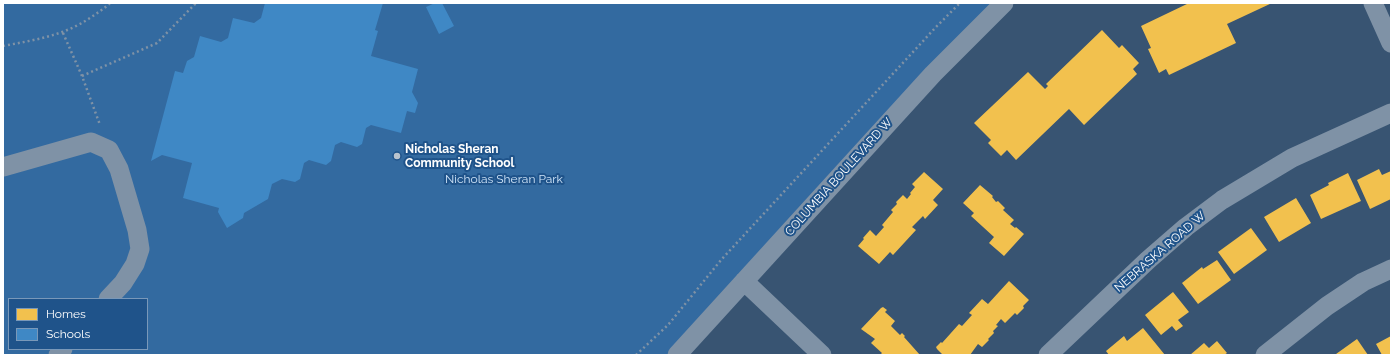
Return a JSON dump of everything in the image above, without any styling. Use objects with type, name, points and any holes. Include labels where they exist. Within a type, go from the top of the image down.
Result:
[{"type":"street","name":"COLUMBIA BOULEVARD W","points":[[678,355],[933,74],[1004,3]]},
{"type":"street","points":[[1373,3],[1391,43]]},
{"type":"street","name":"NEBRASKA ROAD W","points":[[1048,355],[1148,260],[1186,227],[1222,200],[1292,158],[1391,113]]},
{"type":"street","points":[[3,166],[92,142],[109,150],[119,169],[137,230],[140,249],[134,264],[123,283],[109,298]]},
{"type":"street","points":[[1265,355],[1327,306],[1363,282],[1391,269]]},
{"type":"street","points":[[744,281],[822,355]]},
{"type":"path","points":[[3,46],[36,40],[63,32],[80,25],[110,3]]},
{"type":"path","points":[[82,76],[157,43],[196,3]]},
{"type":"path","points":[[636,355],[668,325],[720,260],[960,3]]},
{"type":"path","points":[[63,32],[82,76],[109,150]]},
{"type":"green space","name":"Nicholas Sheran Park","points":[[3,3],[1004,3],[677,355],[3,355]]},
{"type":"building: Homes","points":[[1189,3],[1272,3],[1227,24],[1236,43],[1169,75],[1166,69],[1159,73],[1148,49],[1151,48],[1141,26]]},
{"type":"building: Homes","points":[[1102,30],[1119,48],[1122,45],[1139,63],[1133,69],[1137,74],[1084,125],[1069,109],[1016,160],[1007,150],[1001,156],[988,143],[991,140],[974,123],[1028,72],[1045,89],[1048,86],[1046,84]]},
{"type":"building: Homes","points":[[1379,169],[1382,175],[1391,171],[1391,199],[1370,209],[1357,180]]},
{"type":"building: Homes","points":[[924,172],[943,189],[933,200],[938,205],[925,219],[923,216],[912,227],[916,230],[893,255],[890,252],[879,264],[858,246],[870,230],[876,236],[884,227],[882,225],[893,212],[891,210],[897,204],[896,202],[903,195],[907,199],[915,187],[912,184]]},
{"type":"building: Homes","points":[[1348,173],[1361,201],[1321,219],[1310,195],[1329,185],[1328,183]]},
{"type":"building: Homes","points":[[980,185],[993,196],[992,197],[996,202],[998,201],[1005,208],[1003,210],[1014,220],[1010,224],[1024,234],[1004,256],[989,243],[994,237],[971,216],[974,213],[963,203]]},
{"type":"building: Homes","points":[[1296,198],[1311,223],[1279,242],[1264,217]]},
{"type":"building: Homes","points":[[1251,228],[1267,250],[1234,274],[1218,252]]},
{"type":"building: Homes","points":[[1217,260],[1231,280],[1198,304],[1182,283],[1202,267],[1203,269]]},
{"type":"building: Homes","points":[[1009,281],[1029,300],[1023,306],[1024,308],[1017,315],[1015,313],[1005,323],[1001,319],[996,325],[998,326],[993,331],[994,333],[988,339],[989,340],[982,347],[978,344],[970,355],[943,355],[936,347],[941,342],[942,343],[959,324],[962,326],[972,315],[969,313],[982,299],[988,304]]},
{"type":"building: Homes","points":[[1173,292],[1189,312],[1178,320],[1183,326],[1176,331],[1172,326],[1161,335],[1145,315]]},
{"type":"building: Homes","points":[[883,307],[887,310],[885,312],[895,321],[891,326],[900,335],[902,333],[905,336],[904,337],[920,355],[880,355],[882,353],[871,343],[875,339],[861,329]]},
{"type":"building: Homes","points":[[1143,328],[1165,355],[1109,355],[1106,351],[1124,336],[1127,341]]},
{"type":"building: Homes","points":[[1391,336],[1391,355],[1382,355],[1376,344]]},
{"type":"building: Homes","points":[[1357,339],[1368,355],[1336,354]]},
{"type":"building: Homes","points":[[1217,341],[1227,353],[1224,355],[1190,355],[1204,343],[1209,348]]},
{"type":"building: Schools","name":"Nicholas Sheran Community School","points":[[265,3],[383,3],[375,30],[378,31],[371,56],[418,69],[412,92],[418,103],[415,113],[407,111],[401,133],[371,125],[366,128],[362,144],[357,147],[341,142],[335,145],[331,161],[326,165],[309,160],[304,163],[300,179],[295,182],[282,179],[272,184],[268,199],[244,213],[243,218],[227,228],[218,212],[219,208],[183,198],[192,163],[162,155],[151,161],[175,71],[183,73],[187,61],[194,57],[200,36],[221,42],[228,38],[233,18],[254,23],[261,18]]},
{"type":"building: Schools","points":[[435,3],[442,3],[454,26],[439,34],[426,7]]},
{"type":"place","name":"Nicholas Sheran Community School","points":[[397,156]]}]
